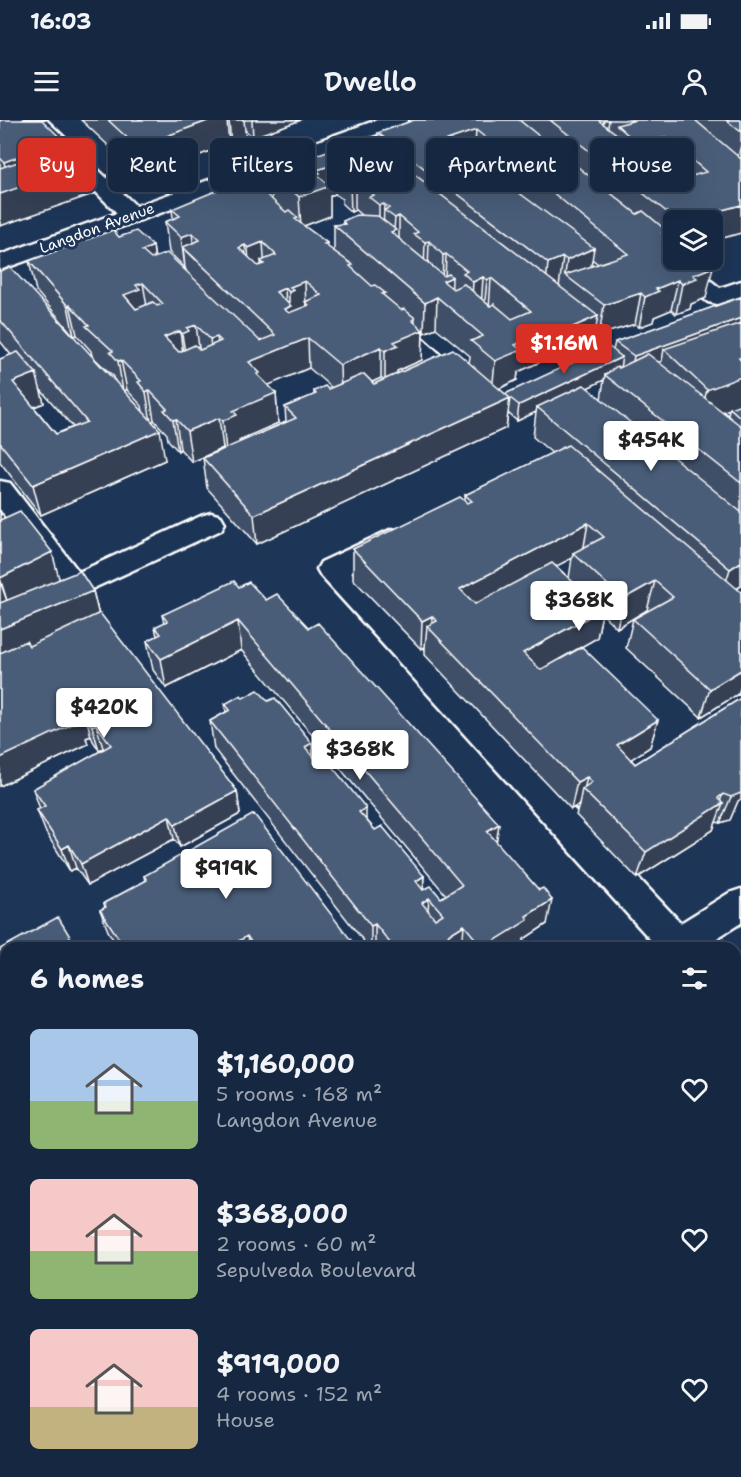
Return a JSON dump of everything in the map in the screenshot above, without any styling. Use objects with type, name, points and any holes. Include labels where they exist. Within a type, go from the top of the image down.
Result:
[{"type":"street","points":[[34,120],[132,215]]},
{"type":"street","name":"Langdon Avenue","points":[[315,150],[398,120]]},
{"type":"street","name":"Langdon Avenue","points":[[0,263],[210,187]]},
{"type":"street","points":[[241,192],[285,229]]},
{"type":"street","points":[[655,248],[717,297],[741,288]]},
{"type":"street","points":[[368,303],[432,361],[428,369],[378,389]]},
{"type":"street","points":[[0,490],[74,586],[211,523]]},
{"type":"street","points":[[413,529],[331,569],[672,942]]},
{"type":"street","points":[[684,942],[741,904]]},
{"type":"building","points":[[0,120],[42,120],[60,138],[18,138],[18,157],[4,162],[0,158]]},
{"type":"building","points":[[108,120],[210,120],[161,138],[127,138]]},
{"type":"building","points":[[414,120],[519,120],[542,138],[486,138],[476,130],[453,138],[426,138],[426,170],[414,161],[414,138],[385,138],[378,133]]},
{"type":"building","points":[[550,120],[598,120],[622,138],[590,138],[590,151],[578,142],[578,138],[573,138]]},
{"type":"building","points":[[630,120],[695,120],[741,159],[741,205],[722,210],[664,210],[641,192],[694,192],[694,175],[706,172],[694,162],[694,138],[631,138],[617,125],[632,121]]},
{"type":"building","points":[[726,120],[741,120],[741,132]]},
{"type":"building","points":[[327,151],[327,167],[317,170],[320,173],[316,174],[327,183],[327,187],[315,191],[315,152],[319,154]]},
{"type":"building","points":[[18,162],[18,188],[0,194],[0,168]]},
{"type":"building","points":[[578,167],[590,177],[590,192],[609,192],[637,214],[643,211],[663,228],[663,270],[706,270],[693,275],[697,278],[682,284],[678,280],[656,289],[659,291],[645,297],[641,293],[604,305],[565,275],[628,254],[552,192],[578,192]]},
{"type":"building","points":[[414,174],[426,183],[426,192],[437,192],[598,316],[561,332],[555,327],[515,345],[521,350],[495,361],[471,341],[483,336],[437,297],[425,303],[334,225],[345,224],[343,221],[356,215],[378,216],[396,230],[391,232],[444,276],[449,274],[452,277],[443,281],[453,289],[464,284],[490,306],[494,304],[512,319],[531,311],[491,278],[487,280],[483,277],[473,282],[463,273],[467,271],[446,254],[443,255],[429,241],[425,242],[414,234],[418,232],[399,216],[395,218],[384,210],[389,208],[384,204],[379,205],[369,197],[374,195],[370,192],[414,192]]},
{"type":"building","points":[[213,192],[264,192],[286,212],[289,210],[298,218],[295,219],[327,243],[324,244],[353,265],[350,266],[372,286],[375,285],[401,310],[404,309],[415,318],[412,320],[423,330],[394,342],[398,345],[385,351],[381,347],[340,365],[308,338],[249,362],[260,373],[257,374],[276,393],[233,411],[237,415],[223,421],[219,418],[187,431],[176,419],[173,420],[164,410],[167,409],[149,390],[146,392],[138,382],[141,381],[121,360],[118,361],[110,352],[113,351],[86,326],[89,325],[70,305],[68,306],[29,261],[113,230],[119,237],[136,231],[153,246],[142,251],[151,259],[167,253],[260,341],[275,335],[183,247],[200,240],[192,233],[181,237],[165,222],[180,216],[172,209]],"holes":[[[263,242],[276,255],[261,261],[264,264],[258,266],[239,248],[245,245],[248,248]],[[305,281],[321,295],[305,302],[309,305],[289,313],[284,309],[291,306],[276,292],[285,288],[289,292],[294,290],[290,287]],[[143,283],[163,304],[157,306],[153,302],[136,309],[124,295],[140,289],[136,285]],[[196,325],[210,339],[217,337],[221,341],[200,350],[195,345],[179,352],[164,337],[180,331],[182,334],[189,331],[187,328]]]},
{"type":"building","points":[[293,192],[313,192],[299,197]]},
{"type":"building","points":[[455,192],[518,192],[594,248],[567,260],[563,257],[548,263]]},
{"type":"building","points":[[10,267],[160,430],[33,485],[0,443],[0,359],[18,352],[36,373],[13,382],[56,434],[87,422],[0,320],[0,271]]},
{"type":"building","points":[[741,297],[741,318],[634,356],[615,342]]},
{"type":"building","points":[[741,323],[741,358],[739,358],[741,377],[707,390],[664,349]]},
{"type":"building","points":[[608,346],[622,357],[519,405],[505,394]]},
{"type":"building","points":[[453,349],[510,398],[254,515],[203,458],[296,418],[285,407],[316,394],[314,391],[325,386],[328,389],[364,374],[374,384]]},
{"type":"building","points":[[648,354],[741,426],[741,483],[605,375],[617,366],[619,368]]},
{"type":"building","points":[[584,385],[741,512],[741,562],[730,569],[537,407]]},
{"type":"building","points":[[741,404],[741,418],[730,408]]},
{"type":"building","points":[[568,445],[741,592],[741,670],[710,689],[633,619],[673,597],[655,581],[623,599],[573,553],[604,537],[588,523],[460,589],[475,604],[552,563],[603,609],[523,653],[541,670],[582,647],[658,720],[617,745],[635,764],[741,698],[741,793],[731,797],[723,794],[718,798],[723,803],[646,852],[582,789],[592,782],[587,777],[577,782],[427,626],[437,621],[432,616],[422,621],[353,549],[460,497],[467,503],[472,501],[465,495]]},
{"type":"building","points":[[20,511],[52,552],[0,578],[0,520]]},
{"type":"building","points":[[80,571],[93,591],[0,629],[0,603]]},
{"type":"building","points":[[234,581],[239,587],[249,582],[266,600],[277,594],[309,628],[318,623],[499,824],[487,831],[539,890],[543,888],[552,900],[526,916],[528,920],[493,942],[478,942],[464,925],[448,935],[454,942],[389,942],[375,924],[371,926],[210,721],[230,710],[225,704],[241,695],[243,698],[258,690],[268,701],[275,698],[312,743],[305,747],[319,763],[326,759],[366,808],[359,812],[375,830],[382,826],[424,876],[416,881],[423,890],[431,886],[441,898],[462,885],[238,621],[161,659],[147,641],[161,634],[155,627],[167,621],[162,615]],"holes":[[[429,898],[443,914],[435,919],[422,903]]]},
{"type":"building","points":[[100,613],[237,791],[175,825],[169,816],[81,864],[69,845],[62,849],[37,810],[45,806],[33,789],[111,745],[96,724],[92,726],[86,717],[91,715],[88,710],[77,715],[81,720],[0,758],[0,653],[26,641],[29,646]]},
{"type":"building","points":[[254,814],[352,942],[251,942],[247,936],[237,942],[121,942],[100,910],[106,907],[104,903],[147,880],[144,876]]},
{"type":"building","points":[[58,917],[73,942],[13,942]]}]
